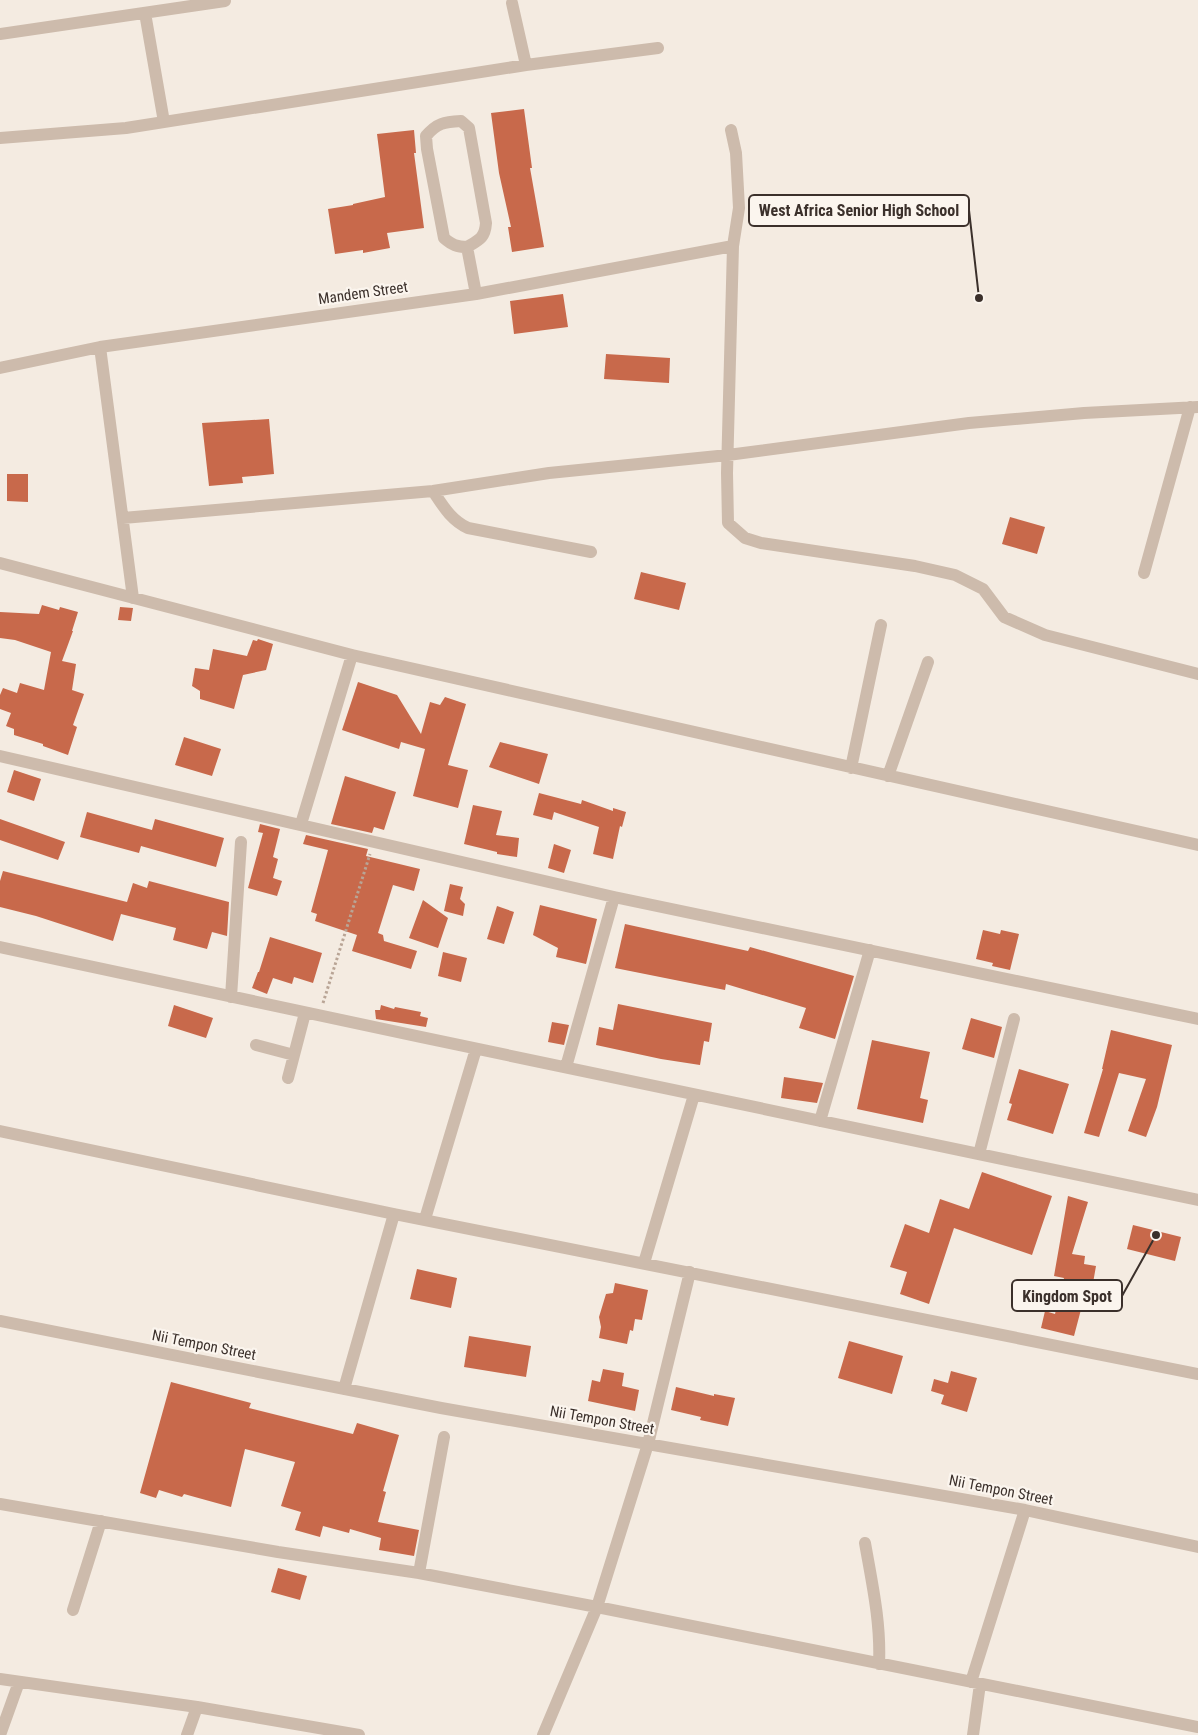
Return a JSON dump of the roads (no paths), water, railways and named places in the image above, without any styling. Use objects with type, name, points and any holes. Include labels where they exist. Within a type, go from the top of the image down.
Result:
[{"type":"street","points":[[0,34],[225,1]]},
{"type":"street","points":[[512,4],[526,65]]},
{"type":"street","points":[[145,13],[164,122]]},
{"type":"street","points":[[0,138],[126,128],[526,65],[658,48]]},
{"type":"street","points":[[461,121],[469,128],[486,223],[486,232],[479,240],[467,247],[458,248],[444,238],[427,149],[426,136],[434,126],[450,122],[461,121]]},
{"type":"street","points":[[731,130],[736,153],[738,208],[733,246],[728,523],[745,538],[761,543],[915,566],[955,575],[983,589],[1004,617],[1045,635],[1198,674]]},
{"type":"street","name":"Mandem Street","points":[[0,367],[100,347],[476,294],[733,246]]},
{"type":"street","points":[[467,247],[476,294]]},
{"type":"street","points":[[100,347],[124,518],[133,598]]},
{"type":"street","points":[[124,518],[433,490],[550,473],[728,456],[969,424],[1084,413],[1194,407],[1144,573]]},
{"type":"street","points":[[433,490],[451,517],[458,524],[468,528],[591,552]]},
{"type":"street","points":[[0,563],[352,656],[1198,846]]},
{"type":"street","points":[[851,768],[881,625]]},
{"type":"street","points":[[301,824],[352,656]]},
{"type":"street","points":[[888,776],[928,662]]},
{"type":"street","points":[[0,756],[614,897],[1198,1019]]},
{"type":"street","points":[[231,997],[241,842]]},
{"type":"street","points":[[566,1066],[614,897]]},
{"type":"street","points":[[0,947],[476,1050],[566,1066],[820,1122],[1198,1200]]},
{"type":"street","points":[[820,1122],[870,950]]},
{"type":"street","points":[[288,1078],[304,1013]]},
{"type":"street","points":[[979,1154],[1014,1019]]},
{"type":"street","points":[[256,1045],[294,1055]]},
{"type":"street","points":[[425,1219],[476,1050]]},
{"type":"street","points":[[644,1263],[694,1095]]},
{"type":"street","points":[[0,1131],[394,1214],[1198,1374]]},
{"type":"street","points":[[344,1389],[394,1214]]},
{"type":"street","points":[[543,1735],[597,1607],[648,1444],[690,1272]]},
{"type":"street","name":"Nii Tempon Street","points":[[0,1321],[441,1408],[1025,1510],[1198,1547]]},
{"type":"street","points":[[419,1573],[444,1437]]},
{"type":"street","points":[[0,1504],[278,1552],[419,1573],[1198,1727]]},
{"type":"street","points":[[974,1735],[976,1683],[1025,1510]]},
{"type":"street","points":[[73,1610],[101,1521]]},
{"type":"street","points":[[865,1543],[878,1617],[879,1664]]},
{"type":"street","points":[[0,1679],[197,1707],[359,1735]]},
{"type":"street","points":[[0,1735],[18,1682]]},
{"type":"street","points":[[187,1735],[197,1707]]},
{"type":"place","name":"West Africa Senior High School","points":[[979,298]]},
{"type":"place","name":"Kingdom Spot","points":[[1156,1235]]}]
